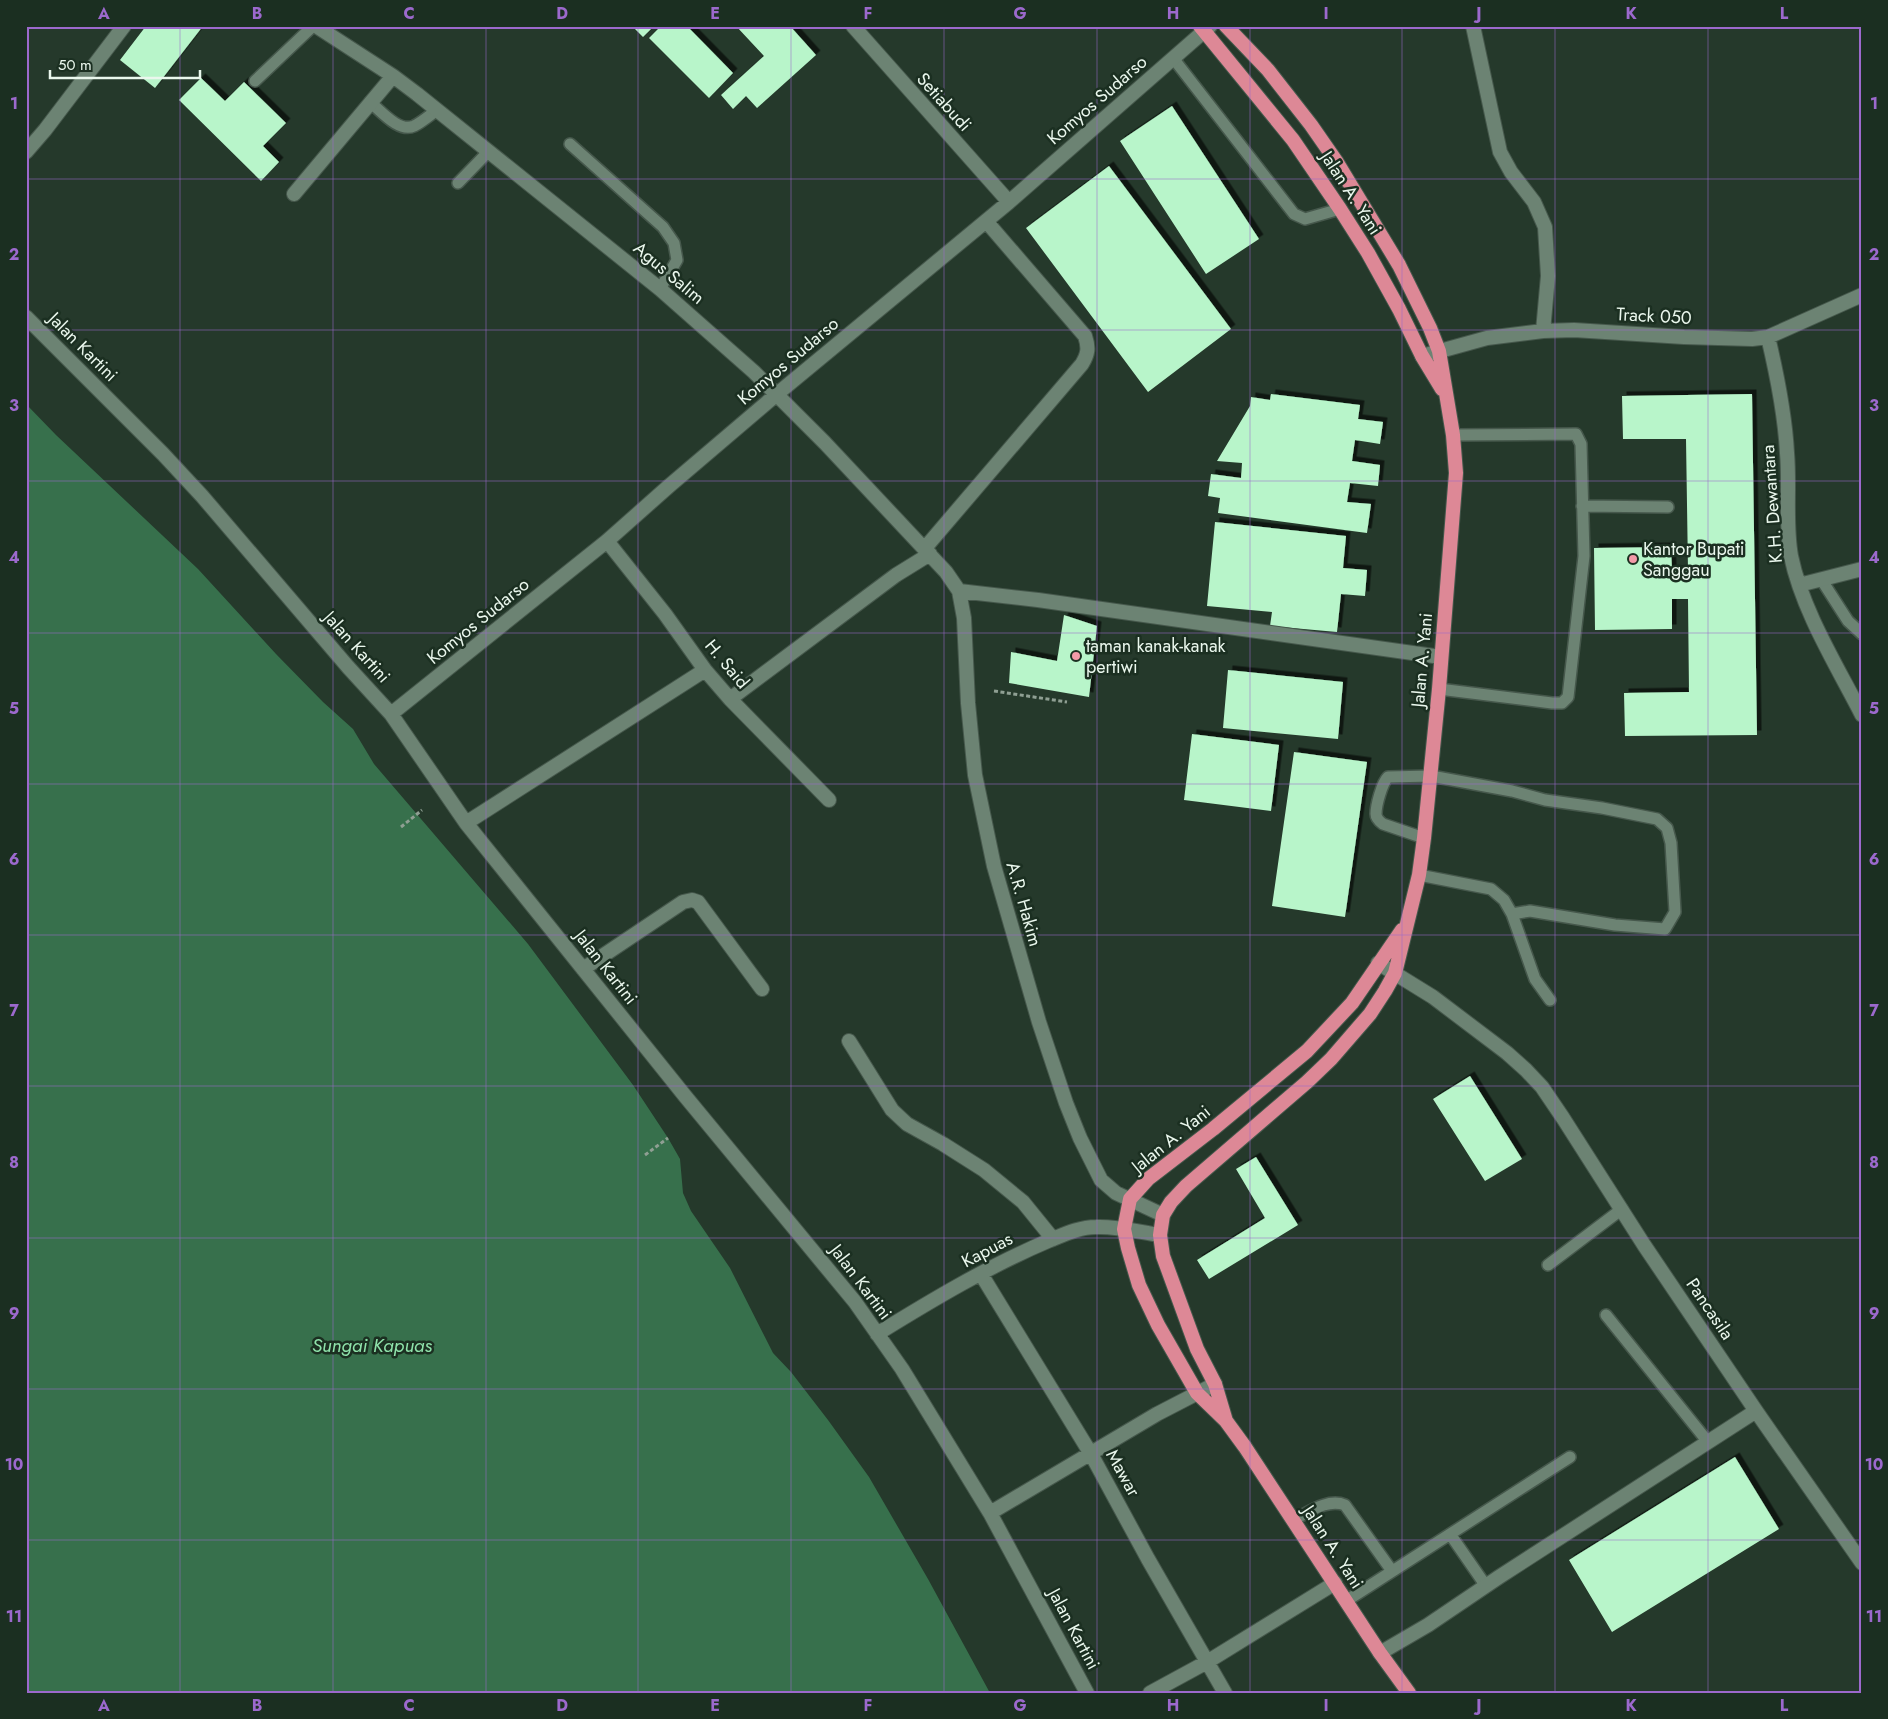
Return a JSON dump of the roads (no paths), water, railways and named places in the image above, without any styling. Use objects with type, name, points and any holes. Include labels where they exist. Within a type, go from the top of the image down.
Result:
[{"type":"highway","name":"Jalan A. Yani","points":[[1226,26],[1250,50],[1311,125],[1336,161],[1399,264],[1430,328],[1438,351],[1453,435],[1456,473],[1439,688],[1420,875],[1395,973],[1386,991],[1370,1014],[1331,1059],[1308,1082],[1186,1186],[1171,1202],[1163,1215],[1160,1236],[1163,1256],[1197,1348],[1215,1384],[1226,1421]]},
{"type":"highway","name":"Jalan A. Yani","points":[[1205,28],[1288,134],[1340,209],[1386,284],[1422,356],[1446,396]]},
{"type":"highway","name":"Jalan A. Yani","points":[[1406,925],[1352,1003],[1307,1051],[1213,1129],[1148,1179],[1130,1199],[1124,1229],[1128,1248],[1143,1293],[1165,1339],[1197,1392],[1226,1421],[1294,1520],[1380,1653],[1409,1693]]},
{"type":"street","points":[[26,152],[46,130],[124,26]]},
{"type":"street","name":"Agus Salim","points":[[314,26],[392,76],[437,110],[660,289],[777,394],[928,551],[959,591]]},
{"type":"street","name":"Setiabudi","points":[[853,26],[1009,202]]},
{"type":"street","points":[[1473,26],[1500,152],[1511,172],[1534,202],[1545,228],[1548,276],[1543,331]]},
{"type":"street","name":"Komyos Sudarso","points":[[391,714],[606,541],[777,394],[1009,202],[1205,28]]},
{"type":"street","points":[[294,194],[392,76]]},
{"type":"street","points":[[730,698],[928,551],[1082,364],[1088,354],[1085,336],[986,221]]},
{"type":"street","name":"Track 050","points":[[1422,356],[1487,338],[1543,331],[1574,330],[1752,339],[1768,337],[1862,296]]},
{"type":"street","name":"Jalan Kartini","points":[[26,317],[176,468],[391,714],[466,823],[732,1154],[854,1302],[902,1368],[990,1513],[1086,1693]]},
{"type":"street","name":"K.H. Dewantara","points":[[1768,337],[1777,376],[1786,431],[1791,554],[1799,585],[1830,653],[1862,715]]},
{"type":"street","name":"H. Said","points":[[606,541],[665,614],[705,670],[829,800]]},
{"type":"street","points":[[1799,585],[1862,569]]},
{"type":"street","points":[[959,591],[1038,600],[1441,657]]},
{"type":"street","name":"A.R. Hakim","points":[[959,591],[964,618],[968,703],[975,775],[996,875],[1039,1022],[1066,1104],[1080,1138],[1101,1180],[1116,1193],[1163,1215]]},
{"type":"street","points":[[466,823],[705,670]]},
{"type":"street","points":[[583,969],[683,902],[692,900],[698,902],[762,989]]},
{"type":"street","name":"Pancasila","points":[[1378,963],[1433,997],[1507,1053],[1542,1087],[1756,1411],[1862,1563]]},
{"type":"street","points":[[848,1041],[892,1110],[907,1124],[984,1170],[1023,1202],[1053,1239]]},
{"type":"street","name":"Kapuas","points":[[877,1334],[1022,1252],[1077,1230],[1095,1226],[1160,1236]]},
{"type":"street","name":"Mawar","points":[[981,1274],[1091,1454],[1148,1559],[1225,1693]]},
{"type":"street","points":[[990,1513],[1197,1392],[1215,1384]]},
{"type":"street","points":[[1380,1653],[1428,1625],[1756,1411]]},
{"type":"street","points":[[1150,1693],[1207,1662],[1335,1583]]},
{"type":"lane","points":[[255,81],[314,26]]},
{"type":"lane","points":[[1173,58],[1294,214],[1305,219],[1340,209]]},
{"type":"lane","points":[[370,102],[397,124],[406,128],[413,127],[437,110]]},
{"type":"lane","points":[[570,144],[663,227],[674,243],[677,260],[660,289]]},
{"type":"lane","points":[[458,183],[489,152]]},
{"type":"lane","points":[[1439,688],[1562,703],[1568,697],[1584,556],[1581,444],[1576,434],[1453,435]]},
{"type":"lane","points":[[1582,506],[1668,507]]},
{"type":"lane","points":[[1821,579],[1848,621],[1862,634]]},
{"type":"lane","points":[[1424,838],[1383,824],[1376,815],[1383,781],[1388,777],[1431,776],[1512,791],[1545,800],[1657,819],[1667,828],[1671,843],[1675,912],[1665,929],[1615,925],[1530,911],[1512,914]]},
{"type":"lane","points":[[1420,875],[1491,889],[1504,900],[1512,914],[1535,979],[1550,1000]]},
{"type":"lane","points":[[1548,1265],[1622,1209]]},
{"type":"lane","points":[[1606,1315],[1708,1442]]},
{"type":"lane","points":[[1346,1601],[1570,1457]]},
{"type":"lane","points":[[1294,1520],[1327,1503],[1337,1502],[1345,1505],[1392,1571]]},
{"type":"lane","points":[[1450,1534],[1486,1586]]},
{"type":"water","name":"Sungai Kapuas","points":[[26,404],[56,435],[198,569],[276,654],[323,702],[353,729],[374,764],[528,944],[633,1085],[668,1138],[680,1159],[683,1193],[691,1211],[730,1268],[773,1353],[791,1372],[869,1477],[928,1579],[990,1693],[26,1693]]},
{"type":"place","name":"Kantor Bupati Sanggau","points":[[1633,559]]},
{"type":"place","name":"taman kanak-kanak pertiwi","points":[[1076,656]]}]
